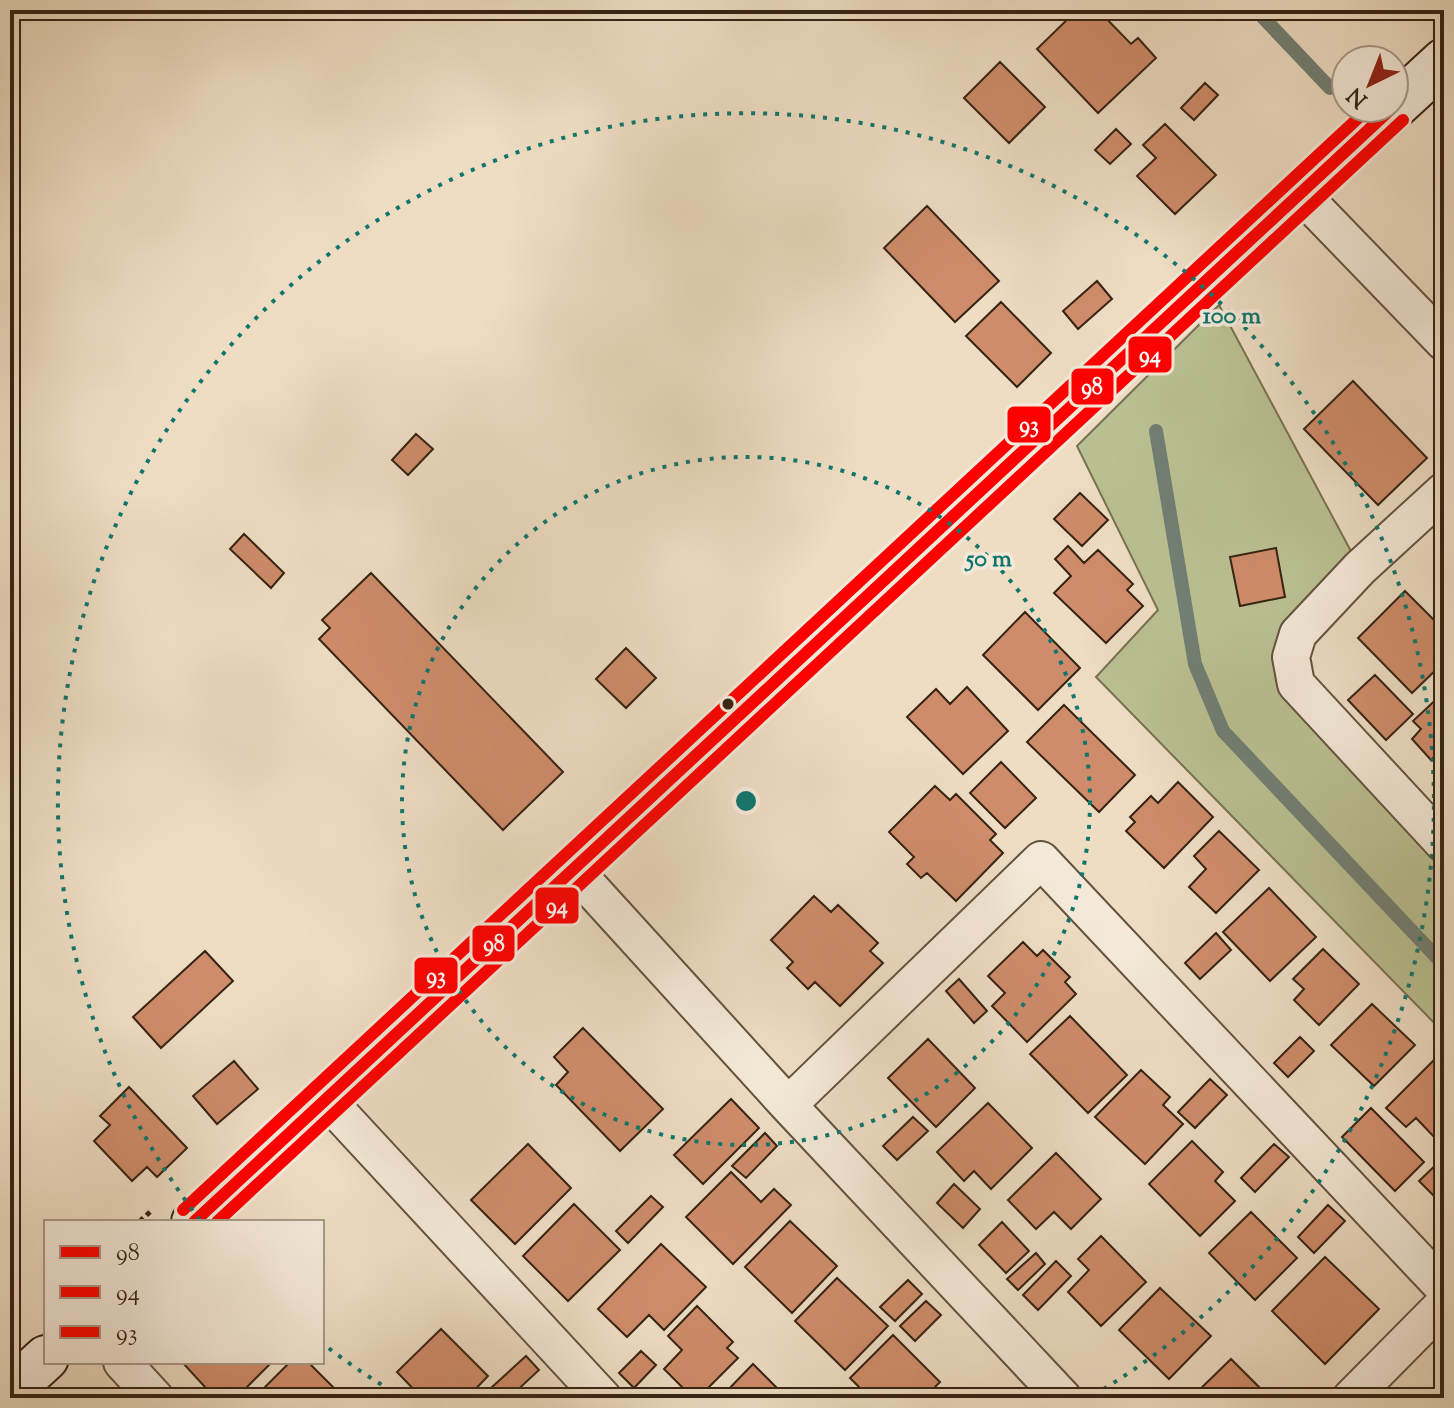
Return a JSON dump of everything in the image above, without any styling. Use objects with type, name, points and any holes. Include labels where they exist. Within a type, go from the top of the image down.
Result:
[{"type":"street","points":[[1410,92],[1444,61]]},
{"type":"street","points":[[196,1220],[575,871],[1375,124]]},
{"type":"street","points":[[1300,193],[1444,342]]},
{"type":"street","points":[[1444,491],[1360,568],[1298,634],[1291,657],[1296,684],[1444,844]]},
{"type":"street","points":[[788,1105],[1041,860],[1444,1288]]},
{"type":"street","points":[[575,871],[788,1105],[1063,1398]]},
{"type":"street","points":[[327,1100],[603,1398]]},
{"type":"street","points":[[1351,1398],[1444,1304]]},
{"type":"street","points":[[10,1391],[44,1360]]},
{"type":"street","points":[[124,1364],[155,1398]]},
{"type":"green space","points":[[1219,305],[1360,568],[1291,657],[1444,844],[1444,1033],[1096,677],[1158,610],[1077,446]]},
{"type":"building","points":[[1077,10],[1098,10],[1131,44],[1138,38],[1156,58],[1098,113],[1037,49]]},
{"type":"building","points":[[1000,62],[1045,107],[1009,143],[964,98]]},
{"type":"building","points":[[1205,83],[1218,95],[1194,120],[1181,108]]},
{"type":"building","points":[[1165,124],[1216,175],[1175,214],[1137,176],[1156,158],[1143,145]]},
{"type":"building","points":[[1116,129],[1131,144],[1110,164],[1095,150]]},
{"type":"building","points":[[927,206],[999,281],[955,322],[884,248]]},
{"type":"building","points":[[1097,281],[1112,299],[1078,329],[1063,311]]},
{"type":"building","points":[[1001,302],[1051,353],[1017,387],[966,336]]},
{"type":"building","points":[[1353,381],[1427,458],[1378,505],[1304,429]]},
{"type":"building","points":[[416,434],[433,449],[408,475],[392,460]]},
{"type":"building","points":[[1080,493],[1108,520],[1082,546],[1054,519]]},
{"type":"building","points":[[244,534],[284,573],[271,588],[230,549]]},
{"type":"building","points":[[1068,546],[1084,563],[1098,550],[1133,584],[1127,590],[1143,606],[1106,643],[1054,593],[1071,576],[1055,559]]},
{"type":"building","points":[[1276,548],[1285,597],[1240,606],[1230,557]]},
{"type":"building","points":[[371,573],[563,772],[503,830],[319,639],[330,628],[322,620]]},
{"type":"building","points":[[1405,591],[1444,630],[1444,662],[1412,693],[1358,638]]},
{"type":"building","points":[[1025,612],[1080,668],[1038,710],[983,655]]},
{"type":"building","points":[[626,648],[656,678],[626,708],[596,679]]},
{"type":"building","points":[[1375,675],[1413,714],[1386,740],[1348,700]]},
{"type":"building","points":[[967,687],[1008,731],[963,774],[907,717],[936,689],[950,704]]},
{"type":"building","points":[[1444,692],[1444,747],[1431,760],[1412,739],[1421,729],[1413,721]]},
{"type":"building","points":[[1064,705],[1135,775],[1099,812],[1027,742]]},
{"type":"building","points":[[1001,762],[1036,798],[1005,828],[970,793]]},
{"type":"building","points":[[1178,782],[1213,817],[1164,868],[1126,831],[1135,822],[1130,817],[1151,796],[1158,803]]},
{"type":"building","points":[[935,786],[950,800],[956,794],[996,834],[990,840],[1003,853],[956,901],[927,873],[921,878],[907,864],[914,857],[889,832]]},
{"type":"building","points":[[1219,831],[1259,870],[1216,913],[1189,887],[1206,869],[1194,856]]},
{"type":"building","points":[[1269,888],[1316,937],[1270,981],[1223,932]]},
{"type":"building","points":[[814,896],[831,912],[838,905],[878,943],[870,951],[883,963],[840,1006],[815,982],[808,989],[787,968],[793,962],[771,940]]},
{"type":"building","points":[[1216,933],[1231,950],[1200,979],[1185,963]]},
{"type":"building","points":[[1023,942],[1037,956],[1043,950],[1070,977],[1065,982],[1076,994],[1027,1042],[992,1006],[1005,993],[988,976]]},
{"type":"building","points":[[1323,949],[1359,984],[1319,1025],[1294,1000],[1304,989],[1293,979]]},
{"type":"building","points":[[205,951],[233,981],[161,1048],[133,1017]]},
{"type":"building","points":[[959,979],[987,1011],[974,1023],[946,991]]},
{"type":"building","points":[[1372,1004],[1415,1045],[1374,1086],[1331,1045]]},
{"type":"building","points":[[1070,1016],[1127,1075],[1088,1113],[1030,1054]]},
{"type":"building","points":[[583,1028],[663,1109],[620,1151],[556,1085],[568,1072],[554,1057]]},
{"type":"building","points":[[1300,1037],[1314,1051],[1288,1077],[1274,1063]]},
{"type":"building","points":[[928,1039],[975,1088],[936,1127],[888,1078]]},
{"type":"building","points":[[1435,1059],[1444,1068],[1444,1137],[1439,1142],[1416,1118],[1406,1127],[1386,1108]]},
{"type":"building","points":[[234,1061],[258,1089],[217,1124],[193,1096]]},
{"type":"building","points":[[1141,1070],[1170,1097],[1163,1105],[1183,1124],[1145,1164],[1095,1117]]},
{"type":"building","points":[[1210,1079],[1227,1095],[1195,1128],[1178,1112]]},
{"type":"building","points":[[129,1087],[187,1148],[157,1177],[147,1167],[132,1181],[94,1141],[110,1125],[100,1116]]},
{"type":"building","points":[[731,1099],[759,1128],[703,1184],[674,1155]]},
{"type":"building","points":[[988,1103],[1032,1148],[991,1189],[974,1171],[964,1181],[937,1152]]},
{"type":"building","points":[[1371,1108],[1424,1162],[1395,1191],[1342,1137]]},
{"type":"building","points":[[913,1117],[928,1131],[897,1160],[883,1146]]},
{"type":"building","points":[[765,1133],[777,1146],[746,1178],[732,1166]]},
{"type":"building","points":[[1192,1141],[1223,1172],[1215,1181],[1235,1201],[1200,1236],[1149,1184]]},
{"type":"building","points":[[528,1144],[571,1188],[515,1244],[471,1200]]},
{"type":"building","points":[[1274,1144],[1289,1157],[1255,1192],[1241,1178]]},
{"type":"building","points":[[1056,1153],[1101,1199],[1071,1229],[1054,1212],[1036,1229],[1008,1200]]},
{"type":"building","points":[[1444,1157],[1444,1206],[1419,1181]]},
{"type":"building","points":[[731,1172],[761,1202],[774,1189],[791,1205],[733,1264],[686,1217]]},
{"type":"building","points":[[954,1184],[980,1209],[963,1228],[937,1203]]},
{"type":"building","points":[[651,1196],[663,1207],[628,1243],[616,1231]]},
{"type":"building","points":[[574,1204],[620,1250],[568,1301],[523,1256]]},
{"type":"building","points":[[1328,1205],[1345,1221],[1314,1253],[1298,1237]]},
{"type":"building","points":[[1251,1212],[1297,1258],[1255,1300],[1209,1253]]},
{"type":"building","points":[[790,1221],[837,1266],[792,1313],[745,1267]]},
{"type":"building","points":[[1002,1222],[1029,1251],[1006,1273],[979,1245]]},
{"type":"building","points":[[1101,1236],[1146,1282],[1101,1326],[1068,1292],[1089,1270],[1078,1259]]},
{"type":"building","points":[[661,1244],[706,1287],[664,1330],[649,1315],[627,1337],[598,1309]]},
{"type":"building","points":[[1036,1253],[1045,1264],[1018,1290],[1007,1279]]},
{"type":"building","points":[[1325,1257],[1379,1309],[1325,1364],[1272,1311]]},
{"type":"building","points":[[1056,1261],[1071,1276],[1038,1310],[1023,1295]]},
{"type":"building","points":[[837,1278],[888,1326],[845,1370],[795,1321]]},
{"type":"building","points":[[908,1280],[922,1294],[895,1321],[880,1307]]},
{"type":"building","points":[[1160,1288],[1211,1336],[1169,1379],[1119,1330]]},
{"type":"building","points":[[926,1301],[941,1315],[915,1341],[900,1326]]},
{"type":"building","points":[[697,1306],[733,1342],[727,1348],[738,1358],[698,1398],[693,1398],[664,1369],[682,1350],[668,1336]]},
{"type":"building","points":[[441,1329],[488,1376],[467,1398],[422,1398],[397,1372]]},
{"type":"building","points":[[893,1335],[940,1382],[924,1398],[870,1398],[850,1378]]},
{"type":"building","points":[[641,1351],[656,1365],[634,1388],[619,1373]]},
{"type":"building","points":[[526,1356],[539,1370],[510,1397],[503,1391],[496,1398],[480,1398]]},
{"type":"building","points":[[1231,1359],[1270,1398],[1191,1398]]},
{"type":"building","points":[[184,1364],[270,1364],[236,1398],[215,1398]]},
{"type":"building","points":[[288,1364],[310,1364],[344,1398],[270,1398],[262,1390]]},
{"type":"building","points":[[753,1364],[787,1398],[720,1398]]},
{"type":"waterway","points":[[1256,10],[1330,88]]},
{"type":"waterway","points":[[1156,431],[1195,664],[1223,731],[1444,965]]},
{"type":"transit line","name":"93","points":[[183,1210],[1352,124]]},
{"type":"transit line","name":"98","points":[[196,1220],[1375,124]]},
{"type":"transit line","name":"94","points":[[219,1220],[1399,124]]}]
